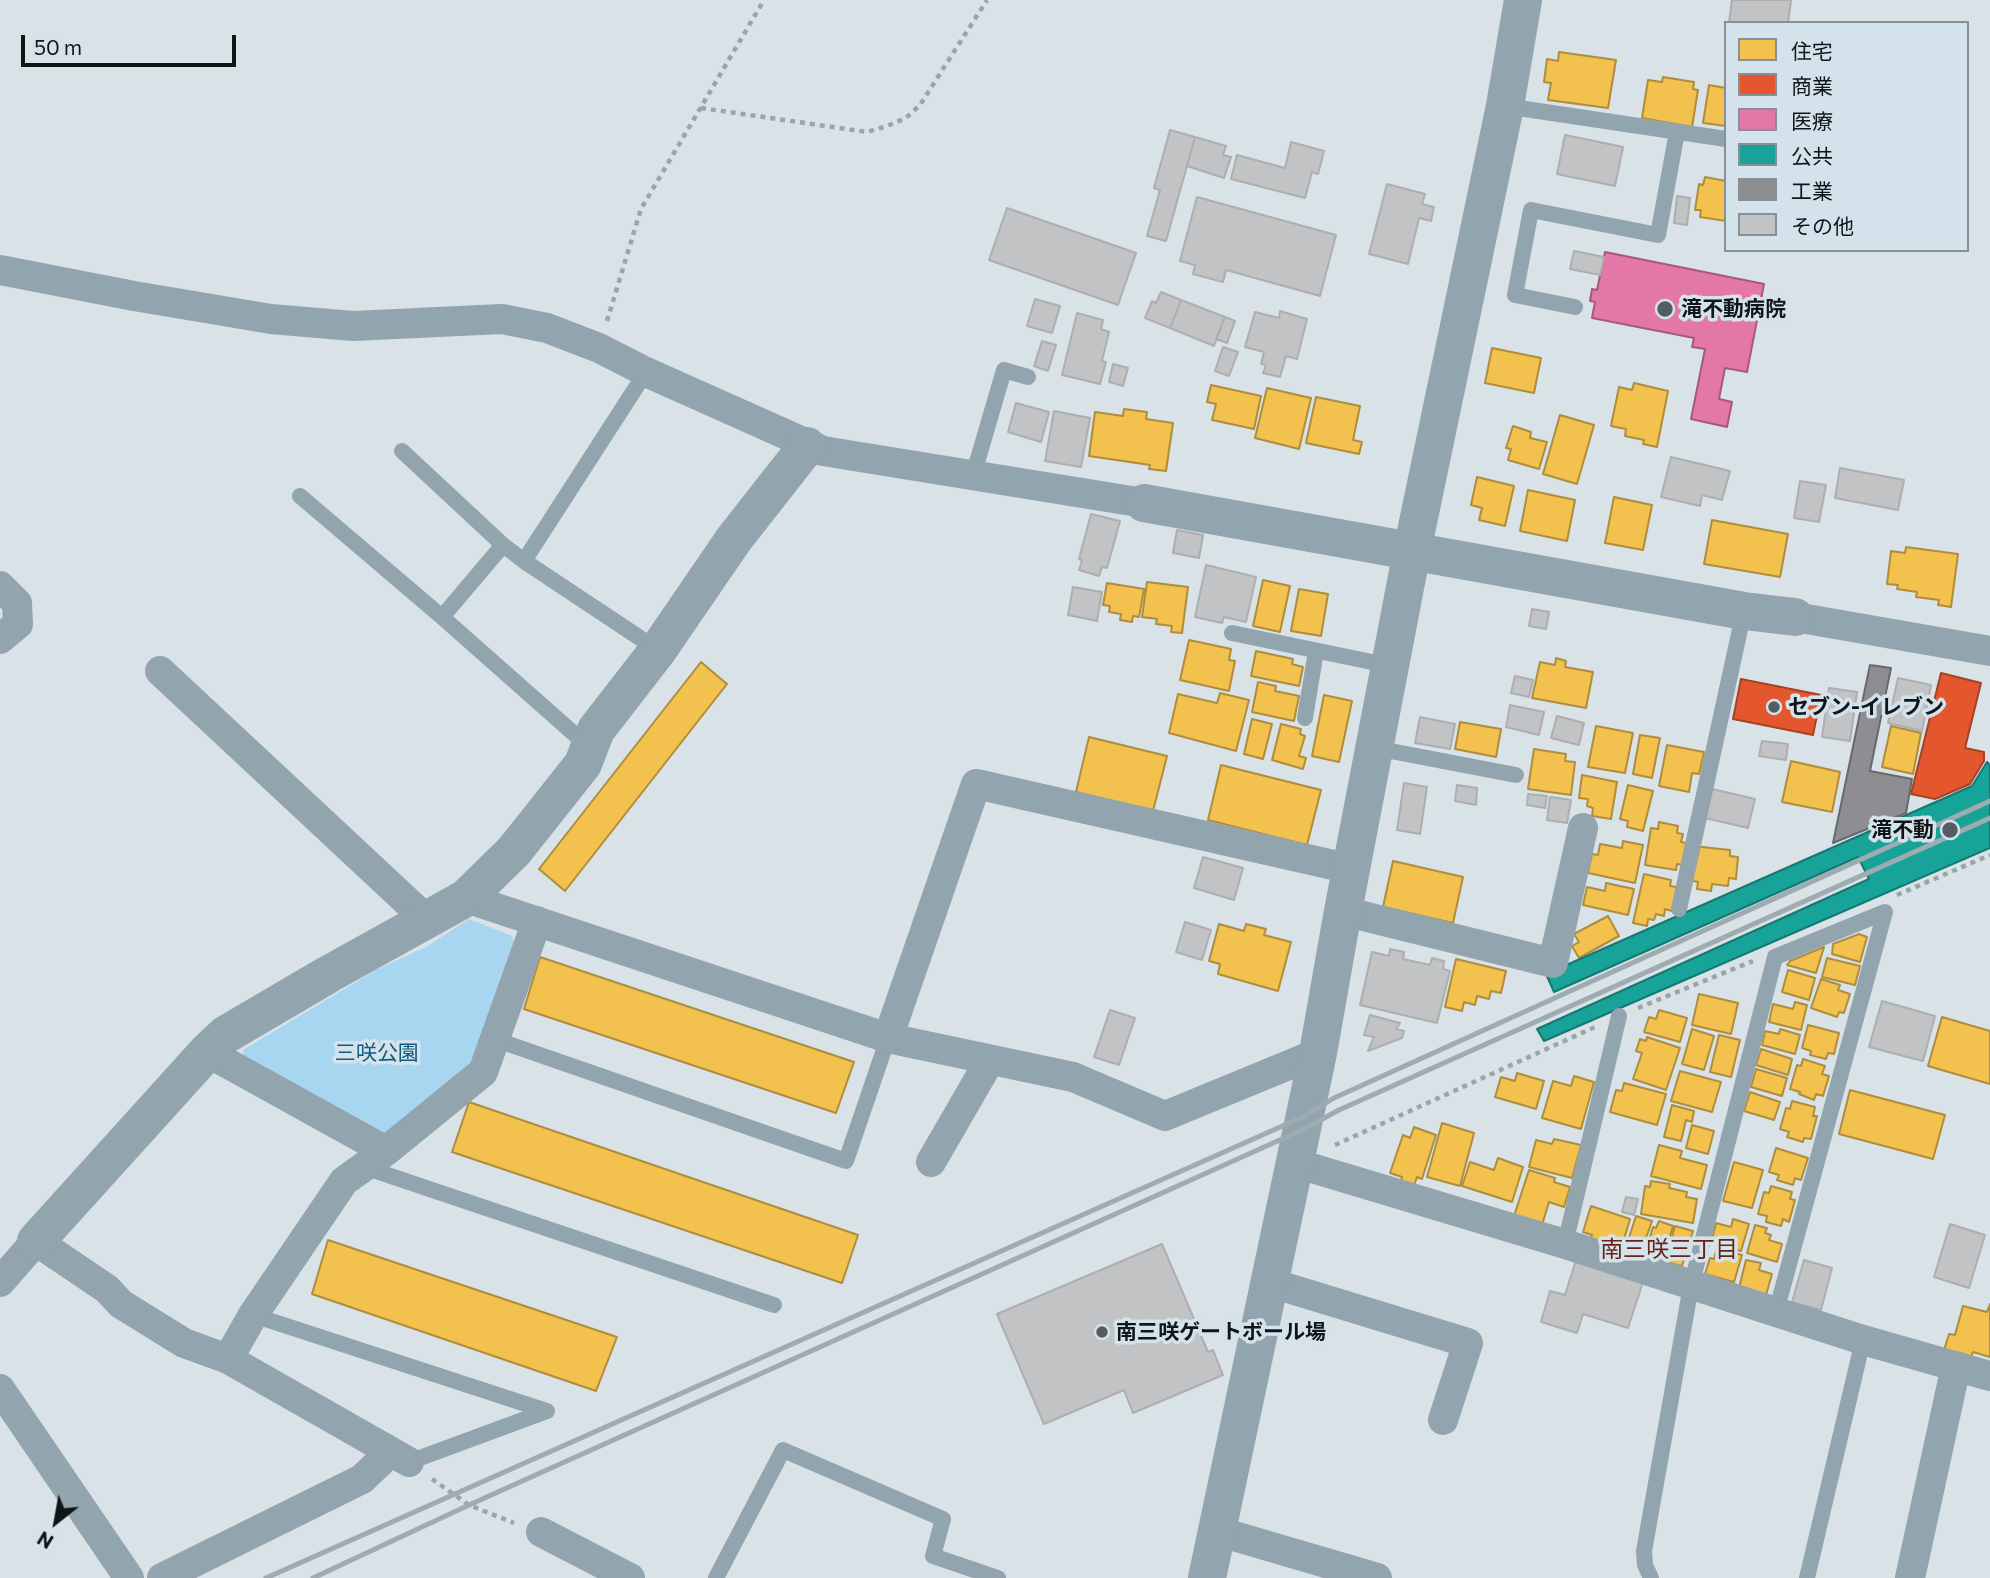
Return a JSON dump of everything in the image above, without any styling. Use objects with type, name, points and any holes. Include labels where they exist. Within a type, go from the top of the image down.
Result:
[{"type":"street","points":[[1207,1578],[1318,1053],[1412,551],[1505,106],[1523,0]]},
{"type":"street","points":[[0,270],[271,319],[353,326],[502,319],[547,328],[599,348],[823,452],[1144,503],[1744,611],[1796,617],[1990,651]]},
{"type":"street","points":[[0,1282],[225,1035],[466,898],[514,851],[583,764],[596,730],[659,650],[734,539],[807,446]]},
{"type":"street","points":[[0,586],[17,603],[18,624],[0,639]]},
{"type":"street","points":[[160,671],[427,920]]},
{"type":"street","points":[[888,1038],[976,784],[1351,869]]},
{"type":"street","points":[[1343,911],[1553,963],[1583,828]]},
{"type":"street","points":[[466,898],[888,1038],[1073,1077],[1165,1115],[1318,1053]]},
{"type":"street","points":[[228,1359],[253,1315],[344,1181],[483,1072],[537,921]]},
{"type":"street","points":[[207,1052],[375,1159]]},
{"type":"street","points":[[931,1162],[990,1060]]},
{"type":"street","points":[[1295,1163],[1565,1244],[1863,1340],[1990,1376]]},
{"type":"street","points":[[36,1241],[107,1289],[121,1304],[184,1343],[228,1359],[397,1455]]},
{"type":"street","points":[[1268,1282],[1468,1343],[1443,1420]]},
{"type":"street","points":[[1910,1578],[1956,1366]]},
{"type":"street","points":[[0,1389],[129,1578]]},
{"type":"street","points":[[162,1578],[362,1479],[381,1461],[397,1455]]},
{"type":"street","points":[[1217,1531],[1368,1577]]},
{"type":"street","points":[[541,1532],[630,1578]]},
{"type":"lane","points":[[1505,106],[1724,139]]},
{"type":"lane","points":[[1575,307],[1515,295],[1531,210],[1658,234],[1677,132]]},
{"type":"lane","points":[[973,476],[1004,370],[1028,377]]},
{"type":"lane","points":[[524,561],[646,372]]},
{"type":"lane","points":[[402,451],[503,545],[659,650]]},
{"type":"lane","points":[[300,496],[589,747]]},
{"type":"lane","points":[[442,617],[503,545]]},
{"type":"lane","points":[[1679,909],[1744,611]]},
{"type":"lane","points":[[1232,634],[1391,666]]},
{"type":"lane","points":[[1305,718],[1316,651]]},
{"type":"lane","points":[[1375,748],[1516,775]]},
{"type":"lane","points":[[1651,1578],[1645,1565],[1644,1551],[1691,1286],[1775,957],[1885,912],[1776,1312]]},
{"type":"lane","points":[[1565,1244],[1619,1016]]},
{"type":"lane","points":[[494,1040],[846,1161],[888,1038]]},
{"type":"lane","points":[[375,1159],[774,1305]]},
{"type":"lane","points":[[253,1315],[547,1411],[397,1455]]},
{"type":"lane","points":[[1807,1578],[1863,1340]]},
{"type":"lane","points":[[716,1578],[783,1450],[943,1518],[933,1556],[998,1578]]},
{"type":"path","points":[[599,348],[641,209],[764,0]]},
{"type":"path","points":[[701,108],[867,132],[887,126],[906,118],[920,105],[987,0]]},
{"type":"path","points":[[1887,899],[1990,855]]},
{"type":"path","points":[[1334,1146],[1619,1016],[1765,956]]},
{"type":"path","points":[[397,1455],[469,1505],[541,1532]]},
{"type":"green space","name":"三咲公園","points":[[469,919],[512,936],[515,947],[477,1062],[386,1140],[244,1060],[243,1050],[376,970],[426,947]]},
{"type":"building: 住宅","points":[[1559,52],[1616,60],[1608,108],[1548,100],[1551,83],[1544,82],[1547,59],[1558,61]]},
{"type":"building: 住宅","points":[[1663,77],[1694,82],[1693,89],[1698,90],[1692,127],[1642,118],[1648,80],[1662,82]]},
{"type":"building: 住宅","points":[[1709,85],[1724,88],[1724,126],[1703,123]]},
{"type":"building: 住宅","points":[[1705,177],[1724,181],[1724,221],[1700,217],[1701,210],[1695,210],[1699,184],[1703,185]]},
{"type":"building: 住宅","points":[[1492,348],[1541,358],[1534,393],[1485,383]]},
{"type":"building: 住宅","points":[[1634,383],[1668,391],[1657,447],[1643,444],[1644,440],[1625,436],[1626,429],[1611,426],[1619,387],[1632,390]]},
{"type":"building: 住宅","points":[[1211,385],[1261,396],[1254,429],[1212,420],[1216,404],[1207,402]]},
{"type":"building: 住宅","points":[[1267,388],[1311,398],[1299,449],[1255,438]]},
{"type":"building: 住宅","points":[[1316,397],[1360,406],[1353,440],[1362,442],[1359,454],[1306,443]]},
{"type":"building: 住宅","points":[[1124,409],[1147,412],[1146,419],[1173,423],[1166,471],[1149,469],[1150,465],[1089,456],[1095,412],[1123,416]]},
{"type":"building: 住宅","points":[[1560,415],[1594,425],[1577,484],[1543,474]]},
{"type":"building: 住宅","points":[[1513,426],[1531,432],[1530,438],[1547,442],[1539,469],[1508,460],[1511,449],[1506,448]]},
{"type":"building: 住宅","points":[[1477,477],[1514,486],[1505,526],[1479,520],[1482,508],[1471,505]]},
{"type":"building: 住宅","points":[[1528,490],[1575,500],[1567,541],[1520,531]]},
{"type":"building: 住宅","points":[[1614,497],[1652,505],[1643,550],[1605,543]]},
{"type":"building: 住宅","points":[[1712,520],[1788,534],[1780,577],[1704,564]]},
{"type":"building: 住宅","points":[[1906,547],[1958,554],[1951,607],[1938,605],[1939,600],[1916,597],[1917,592],[1897,589],[1898,585],[1887,584],[1891,551],[1905,553]]},
{"type":"building: 住宅","points":[[1263,580],[1290,586],[1280,632],[1253,626]]},
{"type":"building: 住宅","points":[[1147,582],[1188,587],[1182,633],[1171,632],[1172,626],[1156,624],[1157,619],[1142,617]]},
{"type":"building: 住宅","points":[[1107,583],[1144,589],[1139,617],[1133,616],[1132,622],[1120,620],[1121,614],[1109,612],[1110,606],[1103,605]]},
{"type":"building: 住宅","points":[[1299,589],[1328,594],[1321,636],[1291,631]]},
{"type":"building: 住宅","points":[[1189,640],[1231,649],[1229,660],[1235,661],[1229,691],[1180,680]]},
{"type":"building: 住宅","points":[[1256,651],[1293,659],[1292,664],[1303,667],[1299,686],[1251,676]]},
{"type":"building: 住宅","points":[[1556,658],[1566,661],[1565,667],[1593,672],[1586,708],[1532,698],[1540,662],[1555,665]]},
{"type":"building: 住宅","points":[[701,662],[727,684],[565,891],[539,869]]},
{"type":"building: 住宅","points":[[1258,682],[1276,686],[1275,691],[1299,696],[1294,721],[1252,712]]},
{"type":"building: 住宅","points":[[1220,693],[1249,700],[1236,751],[1169,733],[1178,694],[1217,703]]},
{"type":"building: 住宅","points":[[1324,695],[1352,701],[1339,762],[1312,756]]},
{"type":"building: 住宅","points":[[1252,719],[1272,724],[1263,759],[1244,754]]},
{"type":"building: 住宅","points":[[1460,722],[1501,729],[1496,757],[1455,749]]},
{"type":"building: 住宅","points":[[1281,724],[1301,729],[1300,734],[1305,736],[1299,756],[1306,758],[1303,769],[1272,760]]},
{"type":"building: 住宅","points":[[1596,726],[1633,733],[1625,773],[1588,767]]},
{"type":"building: 住宅","points":[[1891,726],[1921,733],[1913,774],[1882,767]]},
{"type":"building: 住宅","points":[[1640,735],[1660,738],[1652,778],[1633,774]]},
{"type":"building: 住宅","points":[[1089,737],[1167,756],[1153,811],[1076,792]]},
{"type":"building: 住宅","points":[[1667,745],[1704,752],[1699,774],[1692,773],[1689,792],[1659,786]]},
{"type":"building: 住宅","points":[[1534,749],[1566,754],[1565,761],[1575,762],[1571,795],[1528,789]]},
{"type":"building: 住宅","points":[[1791,761],[1840,772],[1832,812],[1782,802]]},
{"type":"building: 住宅","points":[[1221,765],[1321,790],[1307,845],[1208,820]]},
{"type":"building: 住宅","points":[[1582,775],[1617,782],[1611,819],[1592,816],[1593,808],[1587,806],[1588,799],[1579,798]]},
{"type":"building: 住宅","points":[[1628,785],[1653,791],[1643,831],[1627,827],[1628,821],[1620,819]]},
{"type":"building: 住宅","points":[[1659,822],[1678,826],[1677,833],[1683,834],[1681,842],[1686,843],[1683,865],[1677,864],[1676,870],[1645,865],[1651,828],[1658,829]]},
{"type":"building: 住宅","points":[[1623,841],[1643,845],[1635,883],[1588,873],[1592,854],[1598,855],[1600,844],[1622,848]]},
{"type":"building: 住宅","points":[[1693,846],[1730,850],[1730,856],[1738,857],[1736,879],[1729,878],[1728,886],[1712,884],[1711,891],[1697,889],[1698,882],[1689,880]]},
{"type":"building: 住宅","points":[[1393,861],[1463,877],[1453,923],[1383,907]]},
{"type":"building: 住宅","points":[[1644,874],[1671,880],[1670,886],[1677,887],[1672,911],[1665,909],[1664,916],[1656,914],[1654,920],[1648,919],[1647,926],[1633,923]]},
{"type":"building: 住宅","points":[[1606,883],[1634,889],[1628,915],[1583,905],[1587,887],[1605,891]]},
{"type":"building: 住宅","points":[[1608,916],[1619,936],[1579,958],[1572,946],[1579,942],[1574,934]]},
{"type":"building: 住宅","points":[[1219,924],[1244,931],[1246,924],[1266,929],[1264,935],[1291,942],[1278,991],[1218,974],[1220,964],[1209,961]]},
{"type":"building: 住宅","points":[[1859,934],[1867,937],[1860,962],[1832,954],[1833,944]]},
{"type":"building: 住宅","points":[[1824,947],[1816,973],[1787,965],[1790,961]]},
{"type":"building: 住宅","points":[[540,957],[854,1062],[836,1113],[524,1009]]},
{"type":"building: 住宅","points":[[1827,958],[1860,966],[1855,985],[1822,977]]},
{"type":"building: 住宅","points":[[1456,959],[1506,971],[1501,993],[1491,991],[1489,999],[1477,996],[1475,1005],[1464,1002],[1462,1011],[1445,1007]]},
{"type":"building: 住宅","points":[[1788,970],[1815,978],[1809,1000],[1782,992]]},
{"type":"building: 住宅","points":[[1821,979],[1840,985],[1838,990],[1850,994],[1844,1013],[1839,1012],[1837,1017],[1811,1008]]},
{"type":"building: 住宅","points":[[1699,994],[1738,1003],[1731,1034],[1692,1025]]},
{"type":"building: 住宅","points":[[1795,1002],[1807,1005],[1801,1030],[1769,1022],[1773,1004],[1793,1009]]},
{"type":"building: 住宅","points":[[1659,1010],[1687,1018],[1680,1042],[1644,1032],[1649,1017],[1656,1019]]},
{"type":"building: 住宅","points":[[1942,1017],[1990,1031],[1990,1084],[1928,1066]]},
{"type":"building: 住宅","points":[[1808,1025],[1839,1033],[1834,1054],[1828,1053],[1826,1059],[1810,1055],[1811,1051],[1802,1048]]},
{"type":"building: 住宅","points":[[1692,1029],[1714,1036],[1704,1070],[1682,1064]]},
{"type":"building: 住宅","points":[[1780,1029],[1800,1035],[1795,1054],[1762,1045],[1765,1031],[1779,1034]]},
{"type":"building: 住宅","points":[[1719,1035],[1740,1040],[1731,1077],[1710,1072]]},
{"type":"building: 住宅","points":[[1647,1037],[1680,1048],[1666,1090],[1633,1079],[1642,1053],[1636,1051],[1640,1039],[1646,1041]]},
{"type":"building: 住宅","points":[[1761,1049],[1792,1059],[1788,1075],[1756,1065]]},
{"type":"building: 住宅","points":[[1803,1059],[1825,1066],[1822,1074],[1829,1076],[1823,1096],[1816,1094],[1814,1100],[1790,1089],[1797,1065],[1801,1066]]},
{"type":"building: 住宅","points":[[1756,1069],[1787,1078],[1782,1096],[1751,1087]]},
{"type":"building: 住宅","points":[[1680,1071],[1721,1082],[1712,1112],[1671,1101]]},
{"type":"building: 住宅","points":[[1517,1073],[1544,1081],[1536,1109],[1495,1097],[1501,1077],[1515,1081]]},
{"type":"building: 住宅","points":[[1574,1076],[1594,1082],[1581,1129],[1542,1118],[1553,1081],[1571,1086]]},
{"type":"building: 住宅","points":[[1624,1083],[1666,1094],[1657,1125],[1610,1112],[1616,1090],[1622,1091]]},
{"type":"building: 住宅","points":[[1850,1090],[1945,1115],[1933,1159],[1839,1134]]},
{"type":"building: 住宅","points":[[1750,1092],[1780,1102],[1774,1120],[1744,1111]]},
{"type":"building: 住宅","points":[[1792,1101],[1815,1107],[1813,1116],[1817,1116],[1811,1139],[1804,1138],[1803,1142],[1787,1137],[1789,1132],[1780,1129],[1786,1108],[1790,1109]]},
{"type":"building: 住宅","points":[[469,1102],[858,1235],[842,1283],[452,1152]]},
{"type":"building: 住宅","points":[[1672,1105],[1694,1111],[1692,1122],[1686,1120],[1681,1141],[1664,1137]]},
{"type":"building: 住宅","points":[[1442,1123],[1474,1133],[1460,1186],[1427,1177]]},
{"type":"building: 住宅","points":[[1692,1125],[1714,1131],[1708,1154],[1686,1148]]},
{"type":"building: 住宅","points":[[1414,1127],[1436,1135],[1422,1179],[1417,1177],[1413,1188],[1400,1184],[1402,1177],[1390,1173],[1403,1135],[1410,1138]]},
{"type":"building: 住宅","points":[[1554,1139],[1581,1145],[1572,1178],[1529,1167],[1536,1140],[1552,1144]]},
{"type":"building: 住宅","points":[[1659,1145],[1682,1151],[1680,1158],[1707,1165],[1701,1189],[1651,1176]]},
{"type":"building: 住宅","points":[[1776,1148],[1808,1158],[1801,1180],[1795,1178],[1793,1185],[1777,1180],[1779,1175],[1769,1172]]},
{"type":"building: 住宅","points":[[1498,1158],[1523,1167],[1512,1202],[1462,1186],[1470,1162],[1494,1170]]},
{"type":"building: 住宅","points":[[1734,1162],[1763,1170],[1752,1208],[1723,1201]]},
{"type":"building: 住宅","points":[[1529,1170],[1555,1178],[1554,1182],[1570,1187],[1564,1207],[1549,1202],[1542,1225],[1514,1216]]},
{"type":"building: 住宅","points":[[1651,1181],[1670,1184],[1669,1188],[1687,1192],[1686,1197],[1697,1199],[1693,1223],[1641,1214],[1645,1186],[1650,1187]]},
{"type":"building: 住宅","points":[[1771,1186],[1792,1192],[1790,1199],[1795,1200],[1789,1222],[1783,1219],[1781,1226],[1766,1222],[1767,1216],[1758,1214],[1764,1192],[1769,1193]]},
{"type":"building: 住宅","points":[[1591,1206],[1630,1219],[1622,1246],[1613,1243],[1612,1247],[1590,1240],[1592,1235],[1583,1232]]},
{"type":"building: 住宅","points":[[1636,1216],[1652,1221],[1640,1255],[1625,1250]]},
{"type":"building: 住宅","points":[[1733,1219],[1749,1224],[1741,1251],[1711,1243],[1716,1223],[1731,1227]]},
{"type":"building: 住宅","points":[[1659,1221],[1673,1226],[1662,1262],[1644,1256],[1653,1227],[1656,1228]]},
{"type":"building: 住宅","points":[[1755,1225],[1767,1228],[1765,1233],[1771,1235],[1769,1240],[1782,1244],[1777,1262],[1747,1253]]},
{"type":"building: 住宅","points":[[1675,1226],[1693,1231],[1682,1266],[1665,1262]]},
{"type":"building: 住宅","points":[[328,1240],[617,1337],[596,1391],[312,1294]]},
{"type":"building: 住宅","points":[[1717,1248],[1742,1255],[1734,1282],[1705,1274],[1710,1258],[1714,1259]]},
{"type":"building: 住宅","points":[[1746,1260],[1761,1263],[1759,1270],[1772,1274],[1766,1295],[1739,1288]]},
{"type":"building: 住宅","points":[[1990,1304],[1990,1357],[1973,1352],[1971,1357],[1944,1350],[1949,1334],[1955,1335],[1963,1306],[1987,1312]]},
{"type":"building: 商業","points":[[1941,673],[1981,683],[1965,748],[1984,752],[1984,761],[1970,784],[1935,799],[1911,794]]},
{"type":"building: 商業","points":[[1741,679],[1821,695],[1813,735],[1733,719]]},
{"type":"building: 医療","points":[[1605,252],[1764,284],[1747,372],[1725,368],[1719,399],[1732,402],[1727,427],[1691,419],[1705,349],[1692,347],[1694,338],[1592,318],[1595,302],[1590,301],[1592,289],[1597,290]]},
{"type":"building: 公共","points":[[1987,762],[1990,765],[1990,848],[1544,1041],[1537,1029],[1869,879],[1858,857],[1554,992],[1546,974],[1972,786]]},
{"type":"building: 工業","points":[[1870,665],[1891,668],[1870,771],[1912,779],[1906,813],[1833,843]]},
{"type":"building: その他","points":[[1732,0],[1791,0],[1788,21],[1729,21]]},
{"type":"building: その他","points":[[1170,130],[1195,137],[1166,241],[1147,236],[1160,190],[1154,188]]},
{"type":"building: その他","points":[[1565,135],[1623,147],[1615,186],[1557,174]]},
{"type":"building: その他","points":[[1195,137],[1226,146],[1223,155],[1231,157],[1224,178],[1187,166]]},
{"type":"building: その他","points":[[1291,142],[1324,151],[1318,174],[1312,172],[1305,198],[1231,179],[1237,155],[1285,168]]},
{"type":"building: その他","points":[[1387,184],[1425,194],[1422,204],[1434,207],[1431,221],[1419,218],[1408,264],[1369,254]]},
{"type":"building: その他","points":[[1677,196],[1690,198],[1687,225],[1674,223]]},
{"type":"building: その他","points":[[1197,197],[1336,235],[1320,296],[1226,270],[1223,282],[1193,274],[1195,265],[1180,261]]},
{"type":"building: その他","points":[[1007,208],[1136,253],[1118,305],[989,260]]},
{"type":"building: その他","points":[[1574,251],[1604,257],[1600,275],[1570,269]]},
{"type":"building: その他","points":[[1161,292],[1181,300],[1170,328],[1145,318],[1152,301],[1156,303]]},
{"type":"building: その他","points":[[1035,299],[1060,306],[1052,333],[1027,326]]},
{"type":"building: その他","points":[[1181,300],[1225,317],[1214,346],[1170,328]]},
{"type":"building: その他","points":[[1280,311],[1307,319],[1297,359],[1286,356],[1280,377],[1263,373],[1266,365],[1261,364],[1264,352],[1245,347],[1255,312],[1279,318]]},
{"type":"building: その他","points":[[1077,313],[1103,320],[1101,329],[1109,332],[1102,361],[1106,362],[1100,384],[1062,375]]},
{"type":"building: その他","points":[[1225,317],[1235,321],[1227,343],[1216,339]]},
{"type":"building: その他","points":[[1042,341],[1056,345],[1048,371],[1034,366]]},
{"type":"building: その他","points":[[1223,347],[1238,352],[1229,376],[1215,371]]},
{"type":"building: その他","points":[[1113,364],[1128,368],[1123,386],[1109,382]]},
{"type":"building: その他","points":[[1016,403],[1049,412],[1041,442],[1008,432]]},
{"type":"building: その他","points":[[1054,411],[1090,418],[1081,467],[1045,461]]},
{"type":"building: その他","points":[[1671,457],[1730,471],[1722,500],[1702,495],[1700,506],[1661,497]]},
{"type":"building: その他","points":[[1840,468],[1904,480],[1898,510],[1835,498]]},
{"type":"building: その他","points":[[1800,481],[1826,485],[1819,522],[1794,518]]},
{"type":"building: その他","points":[[1091,514],[1120,521],[1107,568],[1102,567],[1099,576],[1079,570],[1082,560],[1079,559]]},
{"type":"building: その他","points":[[1177,530],[1203,535],[1199,558],[1173,553]]},
{"type":"building: その他","points":[[1206,565],[1256,577],[1246,622],[1224,617],[1222,623],[1195,617]]},
{"type":"building: その他","points":[[1073,587],[1102,592],[1097,621],[1068,615]]},
{"type":"building: その他","points":[[1532,609],[1549,612],[1546,629],[1529,626]]},
{"type":"building: その他","points":[[1515,676],[1533,680],[1529,697],[1511,693]]},
{"type":"building: その他","points":[[1898,678],[1931,685],[1922,731],[1888,723]]},
{"type":"building: その他","points":[[1829,688],[1857,692],[1850,741],[1822,737]]},
{"type":"building: その他","points":[[1510,705],[1544,712],[1539,735],[1506,727]]},
{"type":"building: その他","points":[[1557,716],[1584,723],[1579,745],[1551,738]]},
{"type":"building: その他","points":[[1420,717],[1455,724],[1450,749],[1415,743]]},
{"type":"building: その他","points":[[1762,741],[1788,744],[1786,760],[1759,756]]},
{"type":"building: その他","points":[[1404,783],[1427,787],[1420,834],[1397,830]]},
{"type":"building: その他","points":[[1457,785],[1477,788],[1476,805],[1455,801]]},
{"type":"building: その他","points":[[1708,788],[1755,799],[1748,828],[1701,817]]},
{"type":"building: その他","points":[[1528,794],[1547,796],[1545,808],[1527,805]]},
{"type":"building: その他","points":[[1550,797],[1571,800],[1567,823],[1547,820]]},
{"type":"building: その他","points":[[1203,857],[1243,868],[1234,900],[1194,888]]},
{"type":"building: その他","points":[[1185,922],[1211,930],[1202,960],[1176,952]]},
{"type":"building: その他","points":[[1390,949],[1404,952],[1403,959],[1430,965],[1432,958],[1444,961],[1443,969],[1450,971],[1437,1023],[1360,1005],[1372,952],[1389,956]]},
{"type":"building: その他","points":[[1882,1001],[1935,1016],[1923,1061],[1869,1047]]},
{"type":"building: その他","points":[[1110,1010],[1135,1018],[1119,1065],[1094,1057]]},
{"type":"building: その他","points":[[1370,1015],[1400,1023],[1396,1029],[1404,1031],[1402,1038],[1368,1051],[1374,1037],[1364,1035]]},
{"type":"building: その他","points":[[1626,1197],[1638,1199],[1634,1215],[1622,1212]]},
{"type":"building: その他","points":[[1950,1224],[1985,1235],[1969,1288],[1934,1277]]},
{"type":"building: その他","name":"南三咲ゲートボール場","points":[[1162,1244],[1208,1352],[1213,1350],[1223,1375],[1133,1413],[1124,1390],[1044,1424],[997,1314]]},
{"type":"building: その他","points":[[1577,1257],[1644,1279],[1628,1328],[1583,1314],[1577,1333],[1541,1322],[1550,1291],[1565,1295]]},
{"type":"building: その他","points":[[1804,1260],[1832,1268],[1821,1310],[1792,1302]]},
{"type":"railway","points":[[266,1578],[1305,1116],[1334,1098],[1990,801]]},
{"type":"railway","points":[[313,1578],[469,1505],[1302,1130],[1339,1110],[1990,818]]},
{"type":"place","name":"滝不動病院","points":[[1665,309]]},
{"type":"place","name":"セブン-イレブン","points":[[1774,707]]},
{"type":"place","name":"滝不動","points":[[1950,830]]},
{"type":"place","name":"南三咲ゲートボール場","points":[[1102,1332]]},
{"type":"district","name":"南三咲三丁目","points":[[1669,1249]]}]
